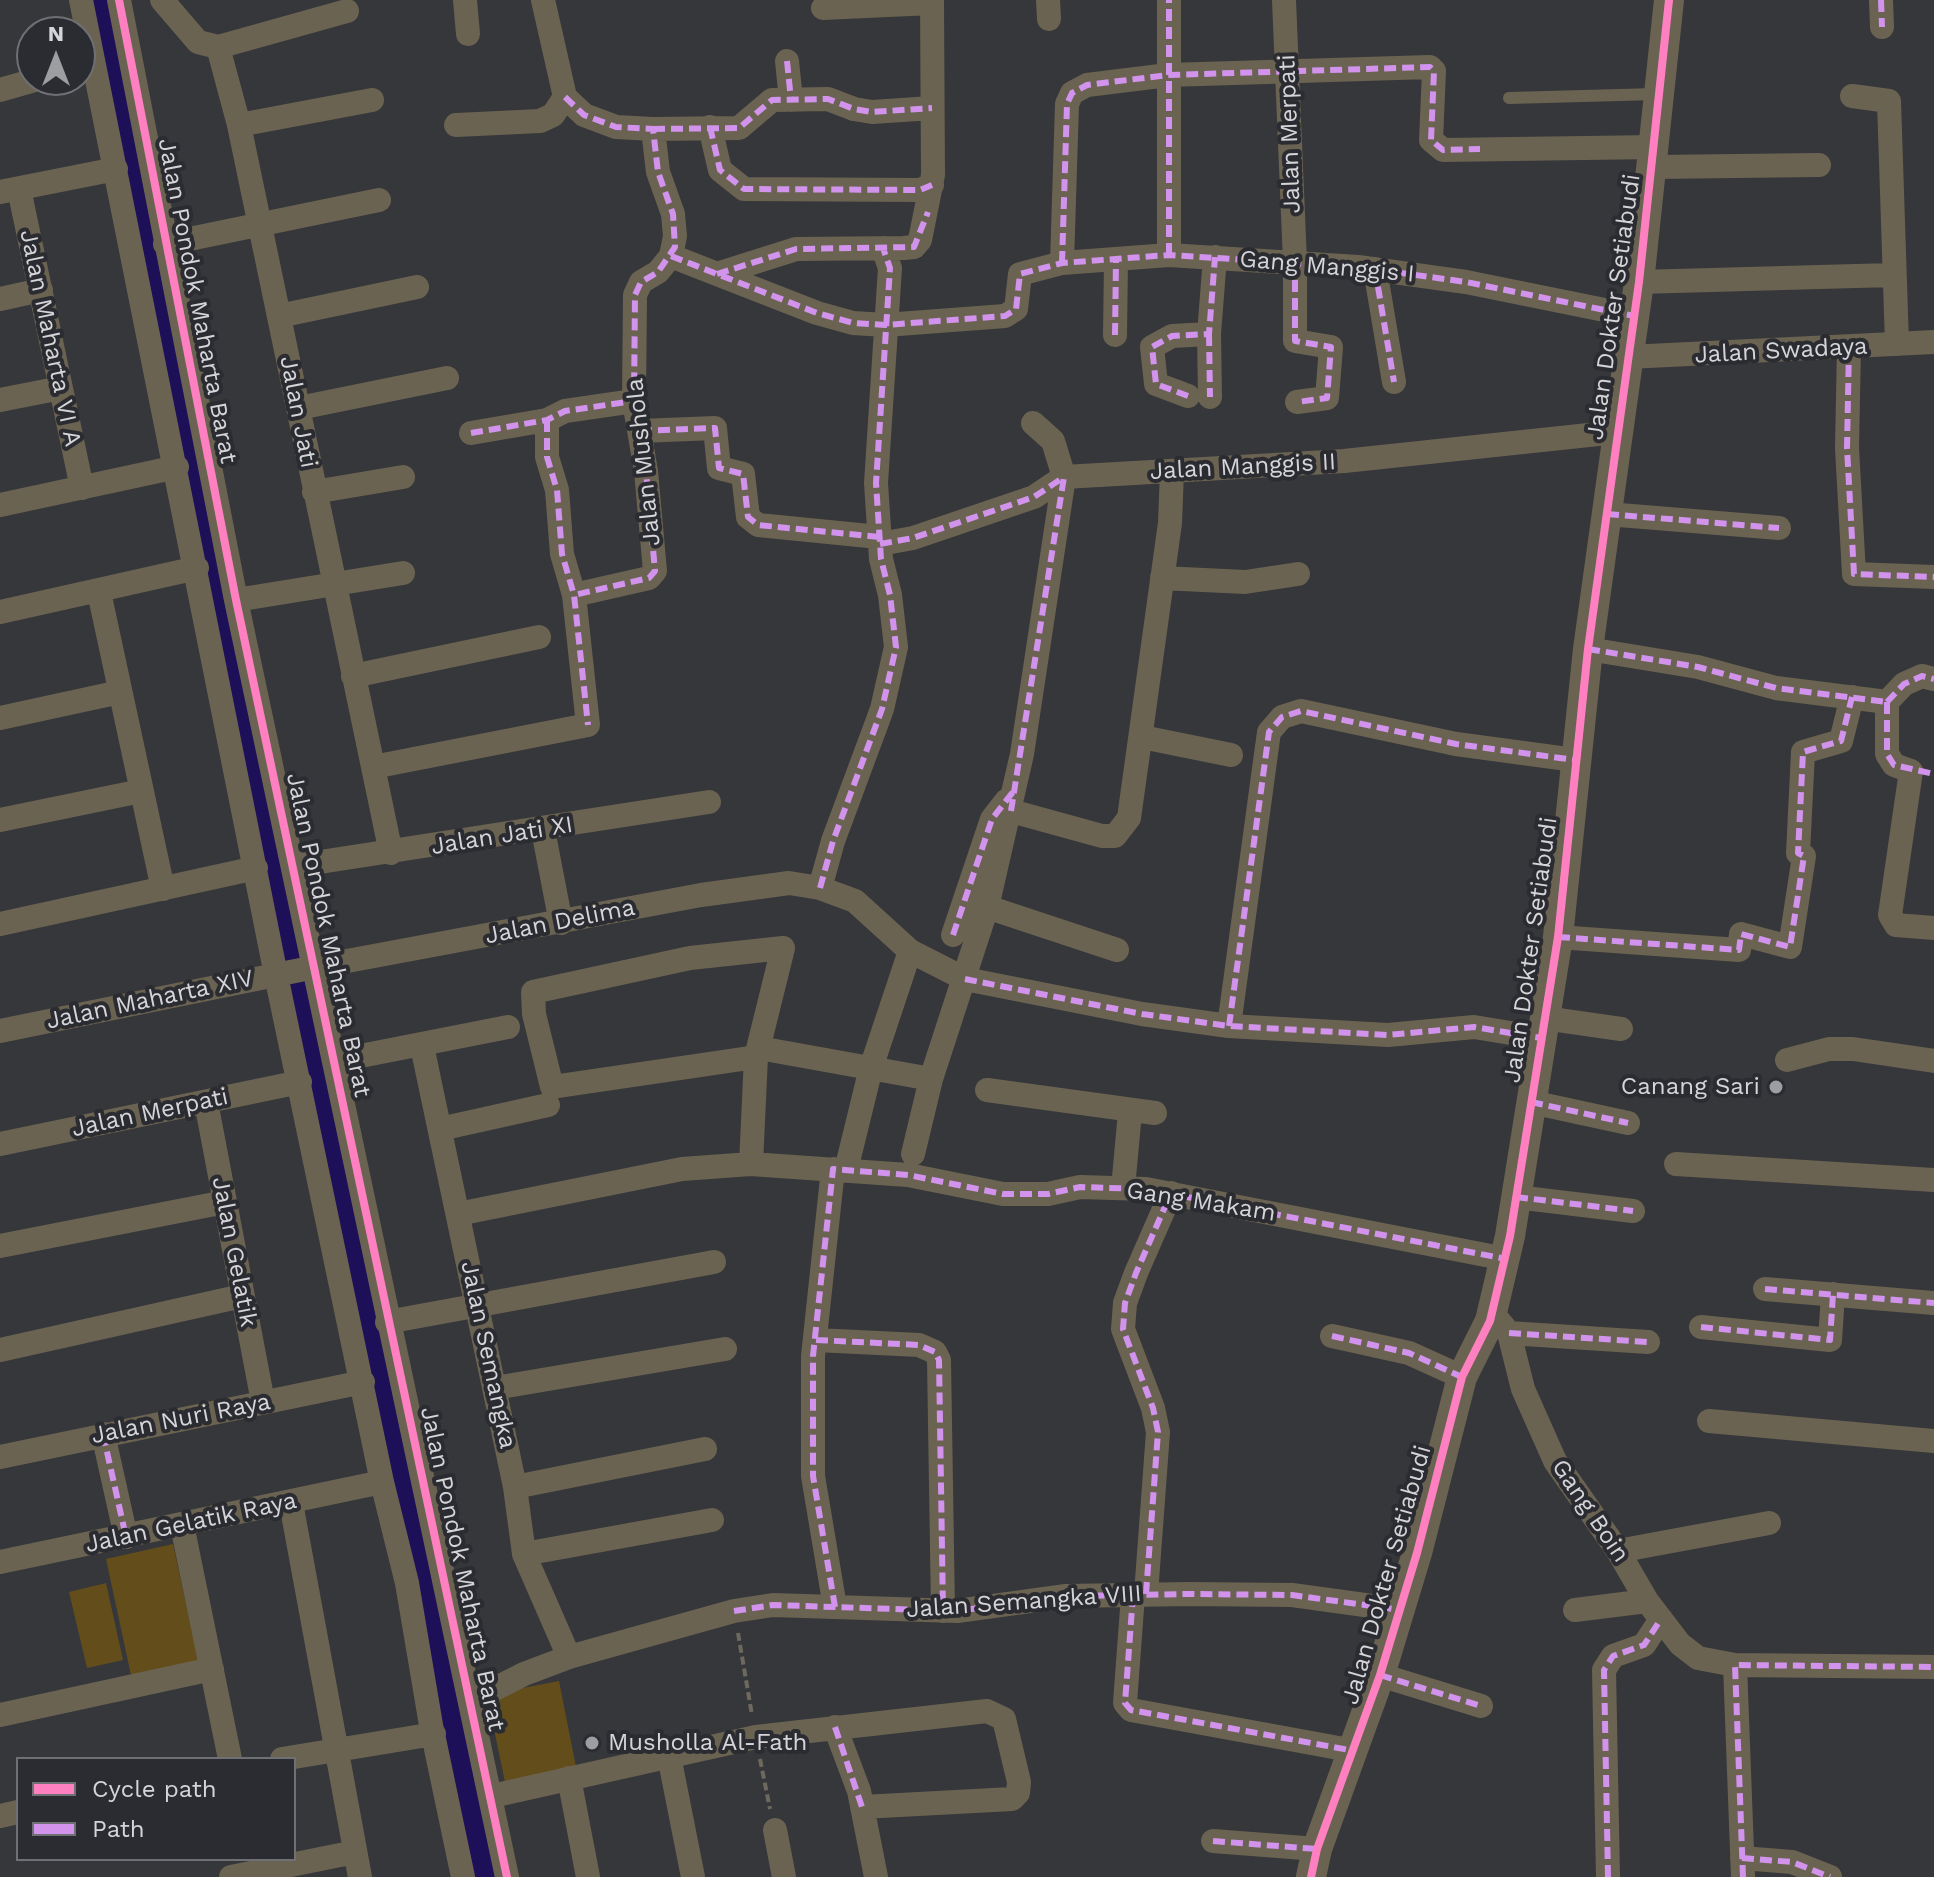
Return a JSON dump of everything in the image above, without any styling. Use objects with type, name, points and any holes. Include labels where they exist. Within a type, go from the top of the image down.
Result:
[{"type":"street","name":"Jalan Pondok Maharta Barat","points":[[119,0],[236,600],[294,866],[294,971],[300,1082],[382,1482],[407,1583],[463,1877]]},
{"type":"street","points":[[162,0],[198,42],[218,47],[347,11]]},
{"type":"street","points":[[465,0],[468,34]]},
{"type":"street","points":[[543,0],[565,97],[584,115],[616,127],[739,128],[772,100],[828,99],[872,112],[932,108]]},
{"type":"street","points":[[1169,0],[1169,255]]},
{"type":"street","name":"Jalan Merpati","points":[[1284,0],[1295,262],[1295,341],[1331,347],[1327,398],[1297,402]]},
{"type":"street","name":"Jalan Dokter Setiabudi","points":[[1314,1863],[1401,1610],[1462,1377],[1500,1327],[1506,1259],[1558,937],[1588,649],[1639,282],[1669,0]]},
{"type":"street","points":[[1881,0],[1882,27]]},
{"type":"street","points":[[717,274],[796,249],[914,247],[920,240],[932,185],[932,1],[823,8]]},
{"type":"street","name":"Jalan Jati","points":[[218,47],[239,125],[299,408],[332,584],[391,853]]},
{"type":"street","points":[[787,61],[791,100]]},
{"type":"street","points":[[1062,263],[1063,149],[1067,104],[1072,93],[1087,85],[1168,75],[1430,67],[1434,71],[1431,140],[1443,150],[1819,165]]},
{"type":"street","name":"Jalan Pondok Maharta Barat","points":[[95,96],[116,169],[256,868],[294,971],[335,1061],[387,1322],[492,1796],[507,1877]]},
{"type":"street","points":[[1852,96],[1889,101],[1892,275],[1897,344]]},
{"type":"street","points":[[456,125],[540,121],[553,115],[565,97]]},
{"type":"street","points":[[239,125],[372,100]]},
{"type":"street","points":[[710,127],[720,170],[744,189],[920,190],[932,185]]},
{"type":"street","points":[[653,129],[658,172],[673,214],[675,247],[671,256],[835,319],[885,325]]},
{"type":"street","points":[[10,190],[116,169]]},
{"type":"street","name":"Jalan Maharta VI A","points":[[10,190],[41,290],[82,488]]},
{"type":"street","points":[[165,244],[379,200]]},
{"type":"street","points":[[820,888],[833,841],[882,709],[896,647],[879,540],[876,483],[890,268],[883,248]]},
{"type":"street","name":"Gang Manggis I","points":[[885,325],[1012,313],[1018,304],[1018,275],[1062,263],[1169,255],[1375,269],[1466,282],[1634,316]]},
{"type":"street","name":"Jalan Mushola","points":[[574,595],[649,578],[655,571],[634,401],[635,295],[641,282],[658,272],[671,256]]},
{"type":"street","points":[[1209,334],[1172,336],[1152,347],[1156,384],[1199,396],[1209,334],[1215,257]]},
{"type":"street","points":[[1115,335],[1116,260]]},
{"type":"street","points":[[1375,269],[1394,382]]},
{"type":"street","points":[[1639,282],[1892,275]]},
{"type":"street","points":[[279,316],[417,287]]},
{"type":"street","points":[[0,299],[41,290]]},
{"type":"street","name":"Jalan Swadaya","points":[[1628,357],[1934,342]]},
{"type":"street","points":[[1849,347],[1847,448],[1854,574],[1934,577]]},
{"type":"street","points":[[299,408],[447,378]]},
{"type":"street","points":[[0,400],[61,388]]},
{"type":"street","points":[[471,433],[547,420],[565,411],[634,401]]},
{"type":"street","points":[[373,767],[588,725],[574,595],[562,554],[557,490],[547,457],[547,420]]},
{"type":"street","points":[[913,1154],[931,1079],[987,907],[1013,800],[1064,477],[1053,441],[1033,423]]},
{"type":"street","name":"Jalan Manggis II","points":[[640,431],[715,428],[719,468],[743,474],[748,517],[758,525],[879,540],[913,538],[1034,497],[1064,477],[1344,461],[1617,432]]},
{"type":"street","points":[[0,505],[177,467]]},
{"type":"street","points":[[1013,800],[1063,827],[1115,836],[1129,818],[1162,578],[1172,471]]},
{"type":"street","points":[[314,492],[403,477]]},
{"type":"street","points":[[1607,514],[1779,528]]},
{"type":"street","points":[[0,612],[197,568]]},
{"type":"street","points":[[236,600],[403,573]]},
{"type":"street","points":[[1162,578],[1245,582],[1298,574]]},
{"type":"street","points":[[99,592],[163,889]]},
{"type":"street","points":[[353,676],[539,637]]},
{"type":"street","points":[[1588,649],[1698,667],[1776,688],[1887,702]]},
{"type":"street","points":[[1934,679],[1922,676],[1904,684],[1887,702],[1887,754],[1894,765],[1911,771],[1890,915],[1896,925],[1934,928]]},
{"type":"street","points":[[0,718],[120,692]]},
{"type":"street","points":[[1558,937],[1739,950],[1741,934],[1790,947],[1804,856],[1798,853],[1803,752],[1841,741],[1852,697]]},
{"type":"street","points":[[1229,1026],[1269,732],[1282,717],[1301,711],[1413,737],[1575,760]]},
{"type":"street","points":[[1142,737],[1231,755]]},
{"type":"street","points":[[0,820],[141,791]]},
{"type":"street","points":[[953,935],[992,819],[1013,800]]},
{"type":"street","name":"Jalan Jati XI","points":[[294,866],[709,802]]},
{"type":"street","points":[[543,830],[561,923]]},
{"type":"street","points":[[0,924],[256,868]]},
{"type":"street","name":"Jalan Delima","points":[[294,971],[754,886],[789,883],[820,888],[855,901],[910,951],[965,979],[1142,1014],[1229,1026],[1388,1035],[1474,1027],[1621,1029]]},
{"type":"street","points":[[987,907],[1117,950]]},
{"type":"street","points":[[751,1164],[758,1052],[783,948],[690,958],[533,992],[534,1014],[552,1087],[758,1052],[931,1079]]},
{"type":"street","points":[[835,1607],[813,1476],[816,1340],[839,1170],[910,951]]},
{"type":"street","name":"Jalan Maharta XIV","points":[[0,1031],[294,971]]},
{"type":"street","points":[[335,1061],[508,1027]]},
{"type":"street","name":"Jalan Semangka","points":[[422,1046],[515,1487],[524,1554],[569,1657]]},
{"type":"street","points":[[1787,1060],[1829,1049],[1853,1049],[1934,1061]]},
{"type":"street","name":"Jalan Merpati","points":[[0,1144],[300,1082]]},
{"type":"street","points":[[987,1090],[1130,1112],[1155,1113]]},
{"type":"street","name":"Jalan Gelatik","points":[[206,1102],[263,1402]]},
{"type":"street","points":[[1531,1102],[1628,1123]]},
{"type":"street","points":[[440,1129],[548,1105]]},
{"type":"street","points":[[1123,1188],[1130,1112]]},
{"type":"street","name":"Gang Makam","points":[[458,1214],[682,1169],[751,1164],[908,1175],[1003,1194],[1048,1194],[1080,1187],[1171,1193],[1506,1259]]},
{"type":"street","points":[[1676,1164],[1934,1180]]},
{"type":"street","points":[[1171,1193],[1151,1233],[1128,1293],[1123,1329],[1153,1408],[1158,1432],[1125,1703],[1131,1710],[1355,1751]]},
{"type":"street","points":[[1516,1197],[1633,1211]]},
{"type":"street","points":[[0,1246],[225,1202]]},
{"type":"street","points":[[387,1322],[714,1262]]},
{"type":"street","points":[[1765,1289],[1934,1303]]},
{"type":"street","points":[[1701,1327],[1830,1340],[1833,1294]]},
{"type":"street","points":[[0,1350],[242,1296]]},
{"type":"street","points":[[1500,1327],[1648,1342]]},
{"type":"street","name":"Gang Boin","points":[[1500,1327],[1540,1432],[1555,1461],[1680,1644],[1698,1658],[1735,1665],[1934,1667]]},
{"type":"street","points":[[1332,1336],[1409,1353],[1462,1377]]},
{"type":"street","points":[[816,1340],[919,1345],[935,1352],[939,1360],[943,1611]]},
{"type":"street","points":[[495,1388],[725,1349]]},
{"type":"street","name":"Jalan Nuri Raya","points":[[0,1457],[363,1382]]},
{"type":"street","points":[[1709,1421],[1934,1441]]},
{"type":"street","points":[[103,1434],[126,1537]]},
{"type":"street","points":[[515,1487],[705,1449]]},
{"type":"street","name":"Jalan Gelatik Raya","points":[[0,1562],[382,1482]]},
{"type":"street","points":[[291,1503],[360,1877]]},
{"type":"street","points":[[524,1554],[712,1520]]},
{"type":"street","points":[[1618,1551],[1769,1523]]},
{"type":"street","points":[[182,1525],[230,1757]]},
{"type":"street","name":"Jalan Semangka VIII","points":[[471,1701],[524,1674],[569,1657],[734,1611],[773,1605],[943,1611],[1037,1598],[1140,1594],[1292,1595],[1401,1610]]},
{"type":"street","points":[[1575,1610],[1654,1610],[1644,1645],[1613,1656],[1604,1670],[1608,1877]]},
{"type":"street","points":[[1735,1665],[1742,1868],[1792,1862],[1830,1877]]},
{"type":"street","points":[[0,1715],[212,1669]]},
{"type":"street","points":[[1380,1675],[1481,1706]]},
{"type":"street","points":[[492,1796],[756,1737],[987,1711],[1004,1719],[1019,1782],[1018,1793],[1012,1799],[862,1807]]},
{"type":"street","points":[[835,1727],[862,1807],[876,1877]]},
{"type":"street","points":[[292,1757],[434,1734]]},
{"type":"street","points":[[669,1756],[693,1877]]},
{"type":"street","points":[[569,1778],[588,1877]]},
{"type":"street","points":[[775,1830],[784,1877]]},
{"type":"street","points":[[1213,1841],[1314,1863]]},
{"type":"street","points":[[231,1877],[355,1852]]},
{"type":"lane","points":[[1509,98],[1660,94]]},
{"type":"shaded area","points":[[173,1544],[201,1674],[134,1689],[106,1559]]},
{"type":"shaded area","points":[[106,1583],[123,1660],[87,1668],[69,1592]]},
{"type":"shaded area","points":[[559,1681],[577,1772],[506,1787],[487,1695]]},
{"type":"waterway","points":[[97,0],[322,1120],[450,1710],[477,1877]]},
{"type":"marked path","points":[[1169,0],[1169,255]]},
{"type":"marked path","points":[[1881,0],[1882,27]]},
{"type":"marked path","points":[[787,61],[791,100]]},
{"type":"marked path","points":[[1062,263],[1067,104],[1072,93],[1087,85],[1168,75],[1430,67],[1434,71],[1431,140],[1443,150],[1480,149]]},
{"type":"marked path","points":[[565,97],[584,115],[616,127],[653,129],[658,172],[673,214],[675,247],[658,272],[641,282],[635,295],[634,401],[646,471],[655,571],[649,578],[574,595]]},
{"type":"marked path","points":[[653,129],[739,128],[772,100],[828,99],[872,112],[932,108]]},
{"type":"marked path","points":[[710,127],[720,170],[744,189],[920,190],[932,185]]},
{"type":"marked path","points":[[717,274],[796,249],[914,247],[928,212]]},
{"type":"marked path","points":[[820,888],[833,841],[882,709],[896,647],[890,595],[881,559],[876,483],[890,268],[883,248]]},
{"type":"marked path","points":[[671,256],[817,313],[853,323],[885,325],[1005,316],[1016,309],[1020,274],[1062,263],[1169,255],[1358,267],[1466,282],[1634,316]]},
{"type":"marked path","points":[[1188,396],[1156,384],[1152,347],[1172,336],[1209,334],[1215,257]]},
{"type":"marked path","points":[[1115,335],[1116,260]]},
{"type":"marked path","points":[[1295,262],[1295,341],[1331,347],[1327,398],[1297,402]]},
{"type":"marked path","points":[[1375,269],[1394,382]]},
{"type":"marked path","points":[[1209,334],[1210,397]]},
{"type":"marked path","points":[[1849,347],[1847,448],[1854,574],[1934,577]]},
{"type":"marked path","points":[[471,433],[547,420],[565,411],[634,401]]},
{"type":"marked path","points":[[547,420],[547,457],[557,490],[562,554],[574,595],[588,725]]},
{"type":"marked path","points":[[640,431],[715,428],[719,468],[743,474],[748,517],[758,525],[879,537]]},
{"type":"marked path","points":[[880,544],[913,538],[1034,497],[1064,477]]},
{"type":"marked path","points":[[1011,811],[1064,477]]},
{"type":"marked path","points":[[1607,514],[1779,528]]},
{"type":"marked path","points":[[1588,649],[1698,667],[1776,688],[1887,702]]},
{"type":"marked path","points":[[1887,702],[1904,684],[1922,676],[1934,679]]},
{"type":"marked path","points":[[1558,937],[1739,950],[1741,934],[1790,947],[1804,856],[1798,853],[1803,752],[1841,741],[1852,697]]},
{"type":"marked path","points":[[1887,702],[1887,754],[1894,765],[1934,774]]},
{"type":"marked path","points":[[1229,1026],[1269,732],[1282,717],[1301,711],[1456,744],[1575,760]]},
{"type":"marked path","points":[[953,935],[992,819],[1013,792]]},
{"type":"marked path","points":[[965,979],[1142,1014],[1229,1026],[1388,1035],[1474,1027],[1541,1038]]},
{"type":"marked path","points":[[1531,1102],[1628,1123]]},
{"type":"marked path","points":[[835,1607],[813,1476],[813,1356],[833,1169],[908,1175],[1003,1194],[1048,1194],[1080,1187],[1146,1189],[1506,1259]]},
{"type":"marked path","points":[[1146,1594],[1158,1432],[1153,1408],[1123,1329],[1125,1303],[1171,1193]]},
{"type":"marked path","points":[[1516,1197],[1633,1211]]},
{"type":"marked path","points":[[1765,1289],[1934,1303]]},
{"type":"marked path","points":[[1701,1327],[1830,1340],[1833,1294]]},
{"type":"marked path","points":[[1509,1333],[1648,1342]]},
{"type":"marked path","points":[[1332,1336],[1409,1353],[1462,1377]]},
{"type":"marked path","points":[[816,1340],[919,1345],[935,1352],[939,1360],[943,1611]]},
{"type":"marked path","points":[[103,1434],[126,1537]]},
{"type":"marked path","points":[[734,1611],[773,1605],[957,1611],[1066,1596],[1189,1594],[1292,1595],[1401,1610]]},
{"type":"marked path","points":[[1133,1595],[1125,1703],[1131,1710],[1355,1751]]},
{"type":"marked path","points":[[1608,1877],[1604,1670],[1613,1656],[1644,1645],[1661,1619]]},
{"type":"marked path","points":[[1743,1877],[1735,1665],[1934,1667]]},
{"type":"marked path","points":[[1380,1675],[1481,1706]]},
{"type":"marked path","points":[[835,1727],[862,1807]]},
{"type":"marked path","points":[[1213,1841],[1317,1849]]},
{"type":"marked path","points":[[1742,1858],[1792,1862],[1830,1877]]},
{"type":"cycle path","points":[[119,0],[236,600],[507,1877]]},
{"type":"cycle path","points":[[1311,1877],[1317,1849],[1380,1675],[1417,1553],[1462,1377],[1490,1321],[1510,1236],[1558,937],[1588,649],[1639,282],[1669,0]]},
{"type":"place","name":"Canang Sari","points":[[1776,1087]]},
{"type":"place","name":"Musholla Al-Fath","points":[[592,1743]]}]
